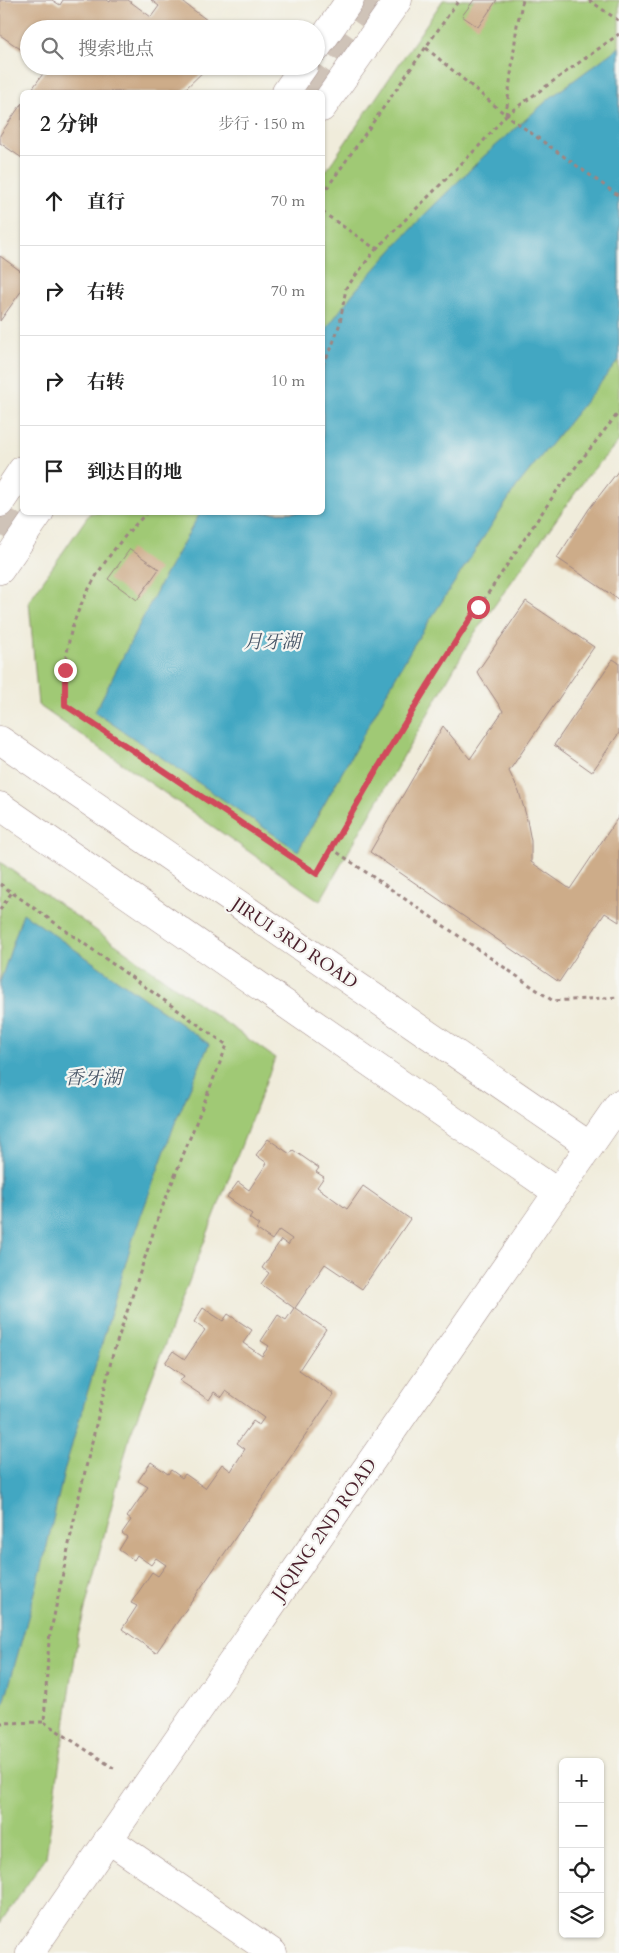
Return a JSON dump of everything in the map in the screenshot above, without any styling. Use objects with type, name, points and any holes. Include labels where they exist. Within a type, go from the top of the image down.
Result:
[{"type":"street","points":[[325,36],[350,0]]},
{"type":"street","points":[[325,104],[398,0]]},
{"type":"street","points":[[287,90],[298,75]]},
{"type":"street","points":[[0,503],[20,473]]},
{"type":"street","points":[[0,570],[38,515]]},
{"type":"street","name":"JIRUI 3RD ROAD","points":[[0,740],[590,1146]]},
{"type":"street","points":[[0,806],[558,1193]]},
{"type":"street","name":"JIQING 2ND ROAD","points":[[30,1953],[619,1104]]},
{"type":"street","points":[[108,1839],[273,1953]]},
{"type":"path","points":[[325,191],[459,0]]},
{"type":"path","points":[[506,115],[517,25],[523,0]]},
{"type":"path","points":[[589,0],[619,21]]},
{"type":"path","points":[[325,360],[340,323],[346,288],[376,249],[453,173],[506,115],[619,34]]},
{"type":"path","points":[[426,48],[514,122],[619,196]]},
{"type":"path","points":[[325,214],[376,249]]},
{"type":"path","points":[[145,515],[120,543],[85,597],[72,630],[65,670],[65,705],[317,874],[368,783],[446,657],[556,492],[619,412]]},
{"type":"path","points":[[331,848],[553,1001],[619,997]]},
{"type":"path","points":[[0,884],[227,1045],[158,1218],[112,1357],[78,1501],[49,1640],[44,1722]]},
{"type":"path","points":[[0,910],[12,892]]},
{"type":"path","points":[[0,1723],[44,1722],[115,1769]]},
{"type":"green space","name":"月牙湖","points":[[443,0],[619,0],[619,441],[586,478],[474,634],[320,901],[38,705],[29,601],[89,515],[325,515],[325,172]]},
{"type":"green space","points":[[0,862],[275,1058],[130,1435],[78,1636],[46,1857],[0,1924]]},
{"type":"water","name":"月牙湖","points":[[619,47],[619,360],[517,486],[413,646],[298,851],[95,712],[160,584],[199,515],[325,515],[325,330],[354,292],[422,217],[483,157],[550,98]]},
{"type":"water","name":"香牙湖","points":[[23,913],[209,1044],[175,1123],[134,1235],[65,1468],[42,1567],[3,1707],[0,1707],[0,982]]},
{"type":"building","points":[[0,0],[52,0],[60,5],[63,0],[107,0],[110,2],[111,0],[128,0],[151,17],[159,6],[151,0],[180,0],[207,20],[20,20],[20,49],[0,35]]},
{"type":"building","points":[[474,0],[497,0],[478,27],[462,16]]},
{"type":"building","points":[[42,75],[200,75],[184,90],[31,90]]},
{"type":"building","points":[[20,106],[20,157],[0,143],[0,135]]},
{"type":"building","points":[[0,256],[20,271],[20,293],[0,321]]},
{"type":"building","points":[[619,470],[619,600],[557,558],[589,509]]},
{"type":"building","points":[[130,549],[159,569],[137,600],[108,579]]},
{"type":"building","points":[[526,601],[594,647],[509,771],[519,792],[526,815],[531,841],[531,862],[570,889],[619,816],[619,922],[605,913],[559,982],[370,852],[443,726],[470,759],[503,711],[477,672]]},
{"type":"building","points":[[613,659],[619,663],[619,733],[592,772],[554,745]]},
{"type":"building","points":[[268,1139],[290,1154],[293,1150],[319,1168],[316,1172],[324,1177],[317,1187],[347,1209],[363,1186],[410,1219],[362,1289],[325,1264],[295,1308],[326,1329],[299,1370],[334,1394],[156,1653],[122,1629],[137,1606],[131,1603],[152,1572],[158,1576],[166,1565],[156,1558],[151,1565],[137,1555],[134,1560],[119,1550],[127,1537],[122,1533],[131,1520],[127,1517],[148,1487],[138,1481],[151,1462],[168,1474],[171,1470],[182,1478],[185,1474],[205,1488],[222,1464],[231,1471],[245,1449],[237,1443],[253,1421],[259,1425],[264,1418],[226,1391],[222,1397],[214,1392],[209,1400],[180,1381],[184,1376],[165,1363],[173,1351],[185,1359],[205,1330],[194,1322],[203,1308],[223,1321],[228,1314],[252,1330],[243,1343],[262,1356],[269,1346],[261,1341],[278,1315],[286,1320],[294,1308],[261,1284],[269,1273],[262,1268],[281,1240],[288,1245],[292,1239],[279,1230],[272,1240],[256,1229],[259,1225],[249,1218],[252,1214],[227,1197],[238,1182],[249,1190],[267,1163],[256,1155]]},
{"type":"tunnel","points":[[325,69],[374,0]]},
{"type":"tunnel","points":[[310,90],[321,75]]},
{"type":"tunnel","points":[[0,535],[20,506]]},
{"type":"route","points":[[65,670],[65,705],[317,874],[368,783],[478,607]]}]
